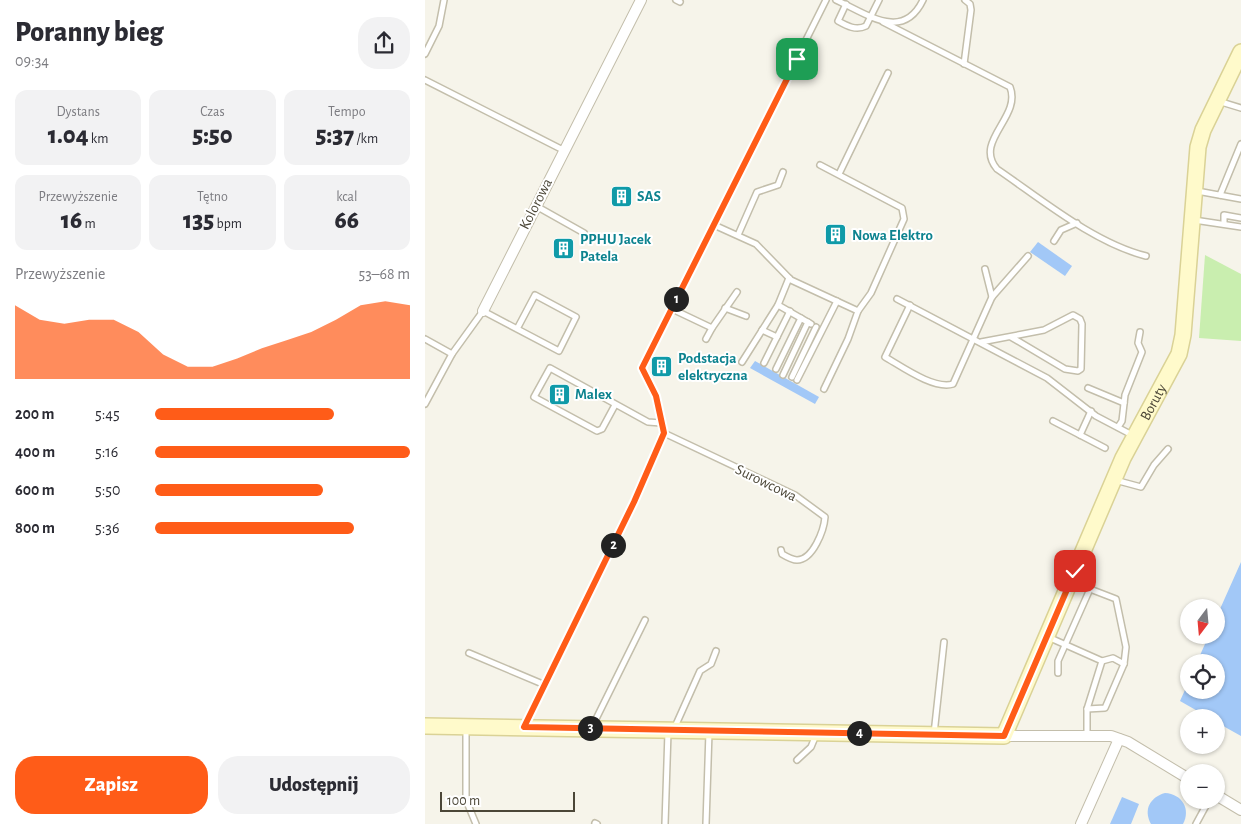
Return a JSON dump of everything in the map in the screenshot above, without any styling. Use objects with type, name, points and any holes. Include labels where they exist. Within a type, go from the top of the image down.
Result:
[{"type":"street","name":"Kolorowa","points":[[483,310],[641,0]]},
{"type":"street","name":"Boruty","points":[[1004,736],[1045,636],[1114,479],[1179,354],[1183,335],[1191,220],[1199,146],[1203,130],[1241,52]]},
{"type":"street","points":[[425,726],[1004,736],[1111,736],[1180,774]]},
{"type":"street","points":[[1081,824],[1119,739]]},
{"type":"street","points":[[1225,800],[1241,810]]},
{"type":"lane","points":[[425,54],[439,26],[444,0]]},
{"type":"lane","points":[[524,727],[634,502],[664,433],[656,396],[642,368],[826,0]]},
{"type":"lane","points":[[836,0],[1001,81],[1011,91],[1010,108],[989,150],[991,162],[997,169],[1112,245],[1146,256]]},
{"type":"lane","points":[[846,4],[839,20],[849,26],[861,28],[866,26],[879,0]]},
{"type":"lane","points":[[883,22],[909,20],[915,15],[923,0]]},
{"type":"lane","points":[[964,64],[971,10],[970,4],[965,0]]},
{"type":"lane","points":[[839,174],[888,73]]},
{"type":"lane","points":[[425,80],[563,150]]},
{"type":"lane","points":[[1218,100],[1241,108]]},
{"type":"lane","points":[[1220,195],[1241,146]]},
{"type":"lane","points":[[821,165],[891,200],[902,208],[905,219],[871,294],[858,311],[848,339],[824,389]]},
{"type":"lane","points":[[738,235],[757,192],[778,185],[783,172]]},
{"type":"lane","points":[[1194,190],[1241,199]]},
{"type":"lane","points":[[535,206],[584,233]]},
{"type":"lane","points":[[1224,224],[1224,215],[1241,218]]},
{"type":"lane","points":[[1191,220],[1241,227]]},
{"type":"lane","points":[[1054,240],[1061,230],[1077,223]]},
{"type":"lane","points":[[714,225],[756,244],[789,278],[858,311]]},
{"type":"lane","points":[[910,306],[885,357],[910,372],[941,384],[953,384],[992,297],[1028,256]]},
{"type":"lane","points":[[985,269],[992,297]]},
{"type":"lane","points":[[742,362],[778,305],[789,278]]},
{"type":"lane","points":[[706,340],[737,292]]},
{"type":"lane","points":[[483,310],[517,329],[559,351],[576,317],[535,295],[517,329]]},
{"type":"lane","points":[[897,299],[1047,378],[1091,412],[1135,436]]},
{"type":"lane","points":[[816,327],[800,360],[794,379],[837,301]]},
{"type":"lane","points":[[778,305],[822,330]]},
{"type":"lane","points":[[725,308],[746,316]]},
{"type":"lane","points":[[672,309],[712,328]]},
{"type":"lane","name":"Kolorowa","points":[[425,404],[452,354],[483,310]]},
{"type":"lane","points":[[764,363],[790,311]]},
{"type":"lane","points":[[981,342],[1044,330],[1069,315],[1077,316],[1083,324],[1081,369],[1078,371],[1065,369],[1011,337]]},
{"type":"lane","points":[[776,369],[801,318]]},
{"type":"lane","points":[[783,375],[808,322]]},
{"type":"lane","points":[[762,330],[777,337]]},
{"type":"lane","points":[[1118,427],[1121,421],[1123,403],[1142,352],[1138,343],[1140,332]]},
{"type":"lane","points":[[791,337],[799,341]]},
{"type":"lane","points":[[425,339],[452,354]]},
{"type":"lane","points":[[783,354],[800,360]]},
{"type":"lane","points":[[615,405],[602,429],[597,431],[533,397],[550,368],[647,422],[661,423]]},
{"type":"lane","points":[[1088,388],[1123,403]]},
{"type":"lane","points":[[1079,434],[1091,412]]},
{"type":"lane","points":[[1053,421],[1105,448]]},
{"type":"lane","name":"Surowcowa","points":[[664,433],[795,495],[825,518],[821,535],[807,557],[799,560],[789,558],[782,554],[781,550]]},
{"type":"lane","points":[[1114,479],[1141,487],[1154,465],[1168,449]]},
{"type":"lane","points":[[1058,672],[1058,661],[1090,589],[1116,599],[1126,647],[1124,664],[1105,708],[1087,709]]},
{"type":"lane","points":[[594,728],[594,723],[645,620]]},
{"type":"lane","points":[[1045,636],[1102,662],[1113,658],[1124,664]]},
{"type":"lane","points":[[934,734],[944,642]]},
{"type":"lane","points":[[665,824],[671,730],[700,672],[711,664],[716,651]]},
{"type":"lane","points":[[469,653],[545,684]]},
{"type":"lane","points":[[1087,736],[1087,709],[1102,662]]},
{"type":"lane","points":[[466,726],[466,800],[476,824]]},
{"type":"lane","points":[[706,824],[709,730]]},
{"type":"lane","points":[[797,760],[811,747],[817,732]]},
{"type":"lane","points":[[1196,824],[1204,809]]},
{"type":"green space","points":[[1205,255],[1241,274],[1241,341],[1199,338]]},
{"type":"water","points":[[1038,242],[1072,266],[1065,276],[1030,252]]},
{"type":"water","points":[[755,361],[819,397],[815,404],[750,368]]},
{"type":"water","points":[[1241,562],[1241,736],[1225,727],[1225,709],[1194,709],[1180,701],[1181,699],[1225,699],[1225,654],[1201,654],[1205,644],[1225,644],[1224,599]]},
{"type":"water","points":[[1165,793],[1171,794],[1180,799],[1180,809],[1185,809],[1186,813],[1183,824],[1151,824],[1148,814],[1149,805]]},
{"type":"water","points":[[1122,797],[1139,804],[1131,824],[1110,824]]},
{"type":"place","name":"SAS","points":[[621,196]]},
{"type":"place","name":"Nowa Elektro","points":[[836,235]]},
{"type":"place","name":"PPHU Jacek Patela","points":[[564,248]]},
{"type":"place","name":"Podstacja elektryczna","points":[[662,367]]},
{"type":"place","name":"Malex","points":[[559,394]]},
{"type":"route","points":[[797,59],[642,368],[656,396],[664,433],[634,502],[524,727],[1004,736],[1045,636],[1075,571]]}]
